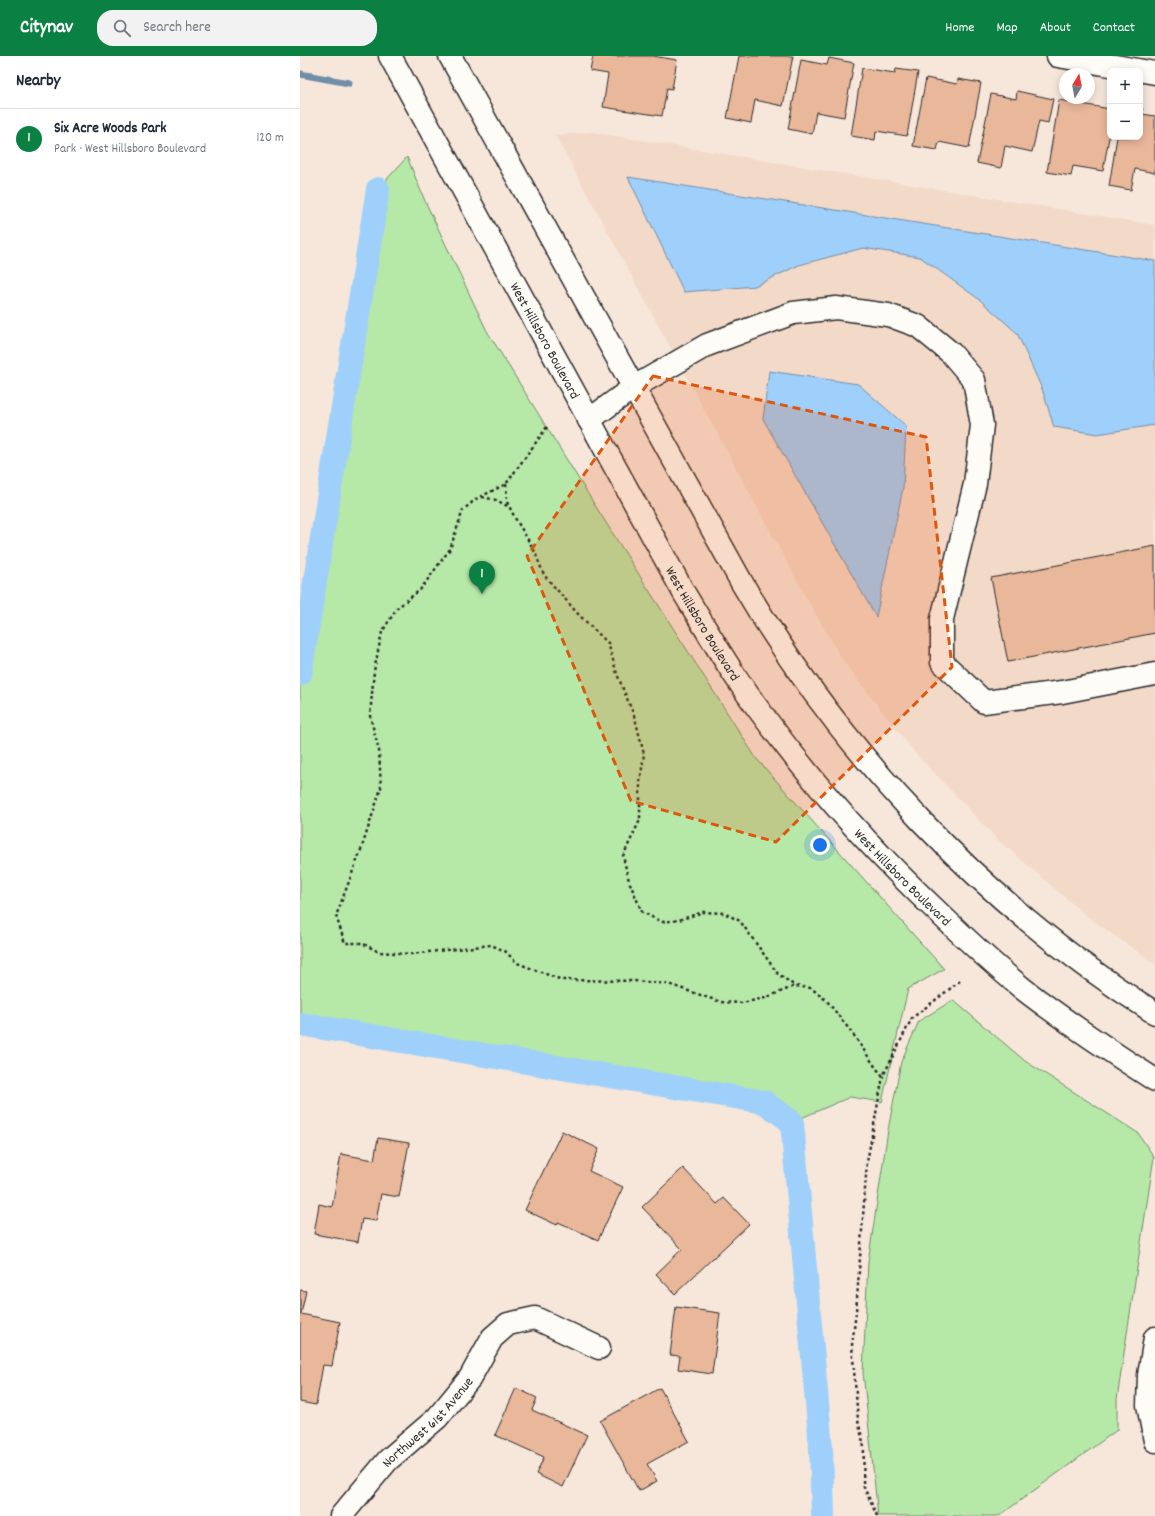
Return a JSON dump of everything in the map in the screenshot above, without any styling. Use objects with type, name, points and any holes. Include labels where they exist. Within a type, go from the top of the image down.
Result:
[{"type":"street","name":"West Hillsboro Boulevard","points":[[390,56],[684,593],[734,674],[790,751],[840,813],[889,865],[970,942],[1016,982],[1069,1022],[1155,1080]]},
{"type":"street","points":[[450,56],[764,621],[815,695],[888,784],[955,856],[996,893],[1082,963],[1155,1013]]},
{"type":"street","points":[[1058,56],[1155,73]]},
{"type":"street","points":[[589,420],[634,387],[707,345],[792,312],[836,308],[888,315],[918,326],[951,353],[974,380],[982,425],[975,484],[942,619],[942,662],[984,702],[1062,692],[1155,674]]},
{"type":"street","name":"Northwest 61st Avenue","points":[[341,1516],[388,1460],[436,1418],[470,1378],[492,1338],[508,1324],[535,1318],[599,1348]]},
{"type":"street","points":[[1155,1338],[1149,1375],[1148,1404],[1155,1442]]},
{"type":"path","points":[[547,427],[506,484],[476,499],[463,510],[450,549],[420,590],[397,608],[382,632],[374,672],[370,716],[379,750],[381,788],[362,847],[336,916],[345,943],[362,943],[379,952],[411,954],[491,945],[505,951],[517,963],[562,980],[635,981],[668,984],[721,1002],[742,1003],[765,998],[795,986]]},
{"type":"path","points":[[506,484],[507,502],[534,550],[544,575],[579,615],[608,643],[617,674],[635,718],[644,754],[640,782],[640,820],[623,856],[629,881],[642,912],[662,922],[680,920],[703,912],[724,913],[740,921],[778,974],[795,986],[811,988],[827,1002],[853,1034],[883,1076]]},
{"type":"path","points":[[482,497],[496,500],[510,507]]},
{"type":"path","points":[[878,1516],[864,1485],[864,1447],[858,1420],[852,1345],[856,1312],[867,1162],[883,1076],[912,1018],[960,981]]},
{"type":"highlighted area","points":[[653,376],[926,437],[952,667],[776,842],[631,801],[527,556]]},
{"type":"shaded area","points":[[592,132],[1155,225],[1155,964],[1089,918],[997,839],[915,753],[843,661],[805,595],[555,135]]},
{"type":"green space","points":[[407,157],[425,201],[487,331],[601,515],[756,758],[944,969],[908,989],[882,1102],[850,1097],[792,1122],[764,1102],[300,1024],[300,674],[378,189]]},
{"type":"green space","points":[[953,1000],[1025,1061],[1138,1133],[1154,1157],[1117,1399],[1117,1430],[999,1516],[878,1516],[863,1372],[868,1262],[888,1130],[901,1062],[919,1021]]},
{"type":"water","points":[[628,177],[1155,261],[1155,425],[1097,434],[1054,427],[1042,389],[1017,333],[980,300],[920,257],[863,248],[799,265],[755,286],[684,292]]},
{"type":"water","points":[[769,371],[858,384],[906,426],[903,488],[876,617],[763,419]]},
{"type":"building","points":[[593,56],[653,56],[677,60],[672,89],[667,88],[662,116],[603,107],[608,74],[590,71]]},
{"type":"building","points":[[739,56],[793,56],[783,106],[755,100],[751,123],[727,118]]},
{"type":"building","points":[[829,58],[854,63],[844,117],[816,112],[812,134],[788,129],[801,60],[827,65]]},
{"type":"building","points":[[862,68],[895,73],[896,69],[918,72],[907,136],[876,131],[875,140],[851,136]]},
{"type":"building","points":[[926,78],[957,84],[958,79],[981,83],[969,148],[939,142],[937,150],[913,146]]},
{"type":"building","points":[[1017,91],[1053,99],[1048,123],[1039,121],[1032,152],[1005,146],[1001,168],[977,163],[991,94],[1016,99]]},
{"type":"building","points":[[1059,100],[1059,104],[1082,104],[1107,108],[1107,140],[1109,140],[1103,171],[1073,166],[1071,176],[1047,172]]},
{"type":"building","points":[[1143,114],[1155,116],[1155,173],[1135,169],[1131,190],[1109,186],[1117,140],[1143,140]]},
{"type":"building","points":[[1155,546],[1155,633],[1008,662],[991,578]]},
{"type":"building","points":[[562,1131],[599,1149],[589,1171],[623,1187],[598,1240],[558,1222],[557,1225],[525,1210]]},
{"type":"building","points":[[378,1138],[409,1143],[399,1197],[381,1194],[376,1221],[362,1219],[358,1242],[314,1234],[319,1204],[332,1207],[341,1154],[374,1160]]},
{"type":"building","points":[[683,1168],[717,1204],[724,1198],[749,1224],[675,1294],[656,1274],[682,1249],[642,1207]]},
{"type":"building","points":[[300,1290],[306,1291],[301,1314],[340,1322],[332,1366],[323,1365],[316,1405],[300,1402]]},
{"type":"building","points":[[676,1307],[720,1313],[712,1374],[678,1369],[680,1356],[670,1355]]},
{"type":"building","points":[[516,1388],[537,1398],[532,1410],[587,1435],[563,1487],[536,1474],[544,1457],[495,1435]]},
{"type":"building","points":[[660,1388],[689,1441],[647,1464],[657,1481],[639,1491],[600,1421]]},
{"type":"waterway","points":[[300,74],[349,83]]},
{"type":"waterway","points":[[300,674],[378,189]]},
{"type":"waterway","points":[[300,1024],[764,1102],[792,1122],[821,1448],[823,1516]]},
{"type":"place","name":"Six Acre Woods Park","points":[[482,594]]}]
